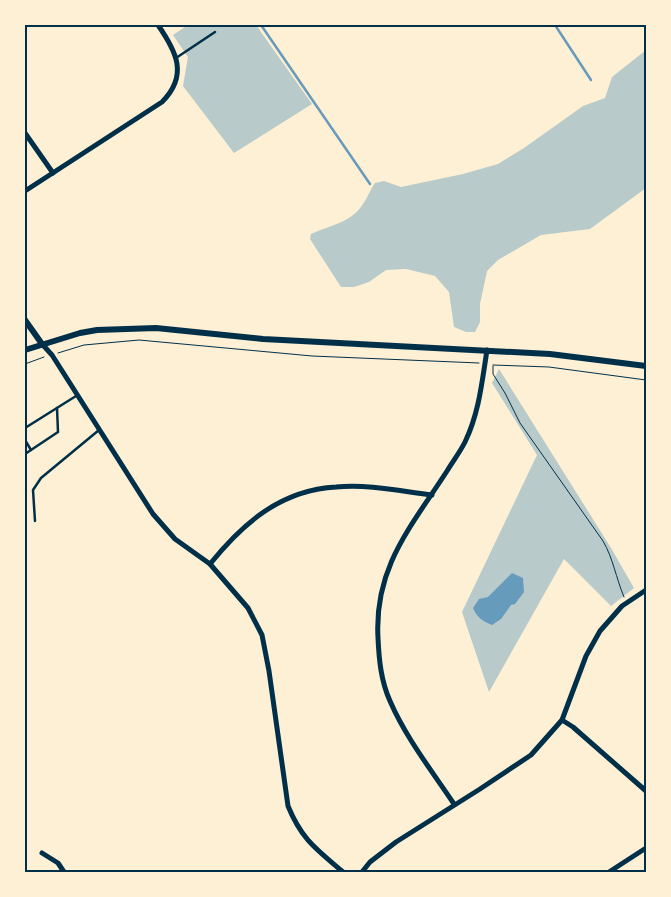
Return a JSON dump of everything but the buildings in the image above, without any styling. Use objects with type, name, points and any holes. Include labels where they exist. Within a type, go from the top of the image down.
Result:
[{"type":"street","points":[[25,191],[162,102],[170,94],[175,84],[177,73],[176,58],[173,48],[158,25]]},
{"type":"street","points":[[25,133],[52,173]]},
{"type":"street","points":[[25,320],[52,355],[153,514],[174,539],[210,564],[248,608],[262,635],[269,671],[288,806],[296,825],[308,842],[343,872]]},
{"type":"street","points":[[25,350],[80,333],[98,330],[135,328],[175,329],[234,337],[487,350],[580,357],[646,366]]},
{"type":"street","points":[[454,804],[412,740],[390,701],[379,667],[377,618],[383,582],[394,554],[464,444],[476,418],[487,350]]},
{"type":"street","points":[[210,564],[229,540],[254,518],[277,503],[306,491],[336,486],[382,488],[432,495]]},
{"type":"street","points":[[362,872],[370,862],[396,842],[454,804],[480,790],[531,755],[562,720],[586,656],[607,621],[626,602],[646,590]]},
{"type":"street","points":[[562,720],[573,726],[646,790]]},
{"type":"street","points":[[609,872],[646,848]]},
{"type":"street","points":[[42,853],[58,863],[64,872]]},
{"type":"lane","points":[[176,58],[214,32]]},
{"type":"lane","points":[[25,428],[77,395]]},
{"type":"lane","points":[[25,454],[58,432],[57,408]]},
{"type":"lane","points":[[35,520],[33,490],[41,478],[99,430]]},
{"type":"lane","points":[[25,440],[31,450]]},
{"type":"path","points":[[25,364],[84,345],[140,340],[312,356],[476,363]]},
{"type":"path","points":[[626,602],[616,579],[610,555],[603,541],[520,423],[493,374],[494,365],[549,367],[646,380]]},
{"type":"shaded area","points":[[188,25],[256,25],[312,104],[234,153],[183,86],[188,57],[173,35]]},
{"type":"shaded area","points":[[646,50],[646,188],[590,229],[541,235],[498,260],[487,271],[480,304],[480,322],[475,332],[466,332],[454,327],[449,292],[435,276],[406,269],[386,270],[369,282],[354,287],[341,287],[310,239],[311,234],[340,223],[352,215],[363,204],[375,183],[384,181],[401,187],[463,174],[498,164],[583,106],[605,98],[612,77]]},
{"type":"shaded area","points":[[499,369],[634,588],[611,606],[564,559],[489,692],[462,612],[537,455],[492,383]]},
{"type":"water","points":[[512,573],[523,578],[524,592],[501,619],[492,625],[485,622],[476,614],[473,608],[479,599],[488,597]]},
{"type":"waterway","points":[[261,25],[370,184]]},
{"type":"waterway","points":[[555,25],[591,80]]}]
